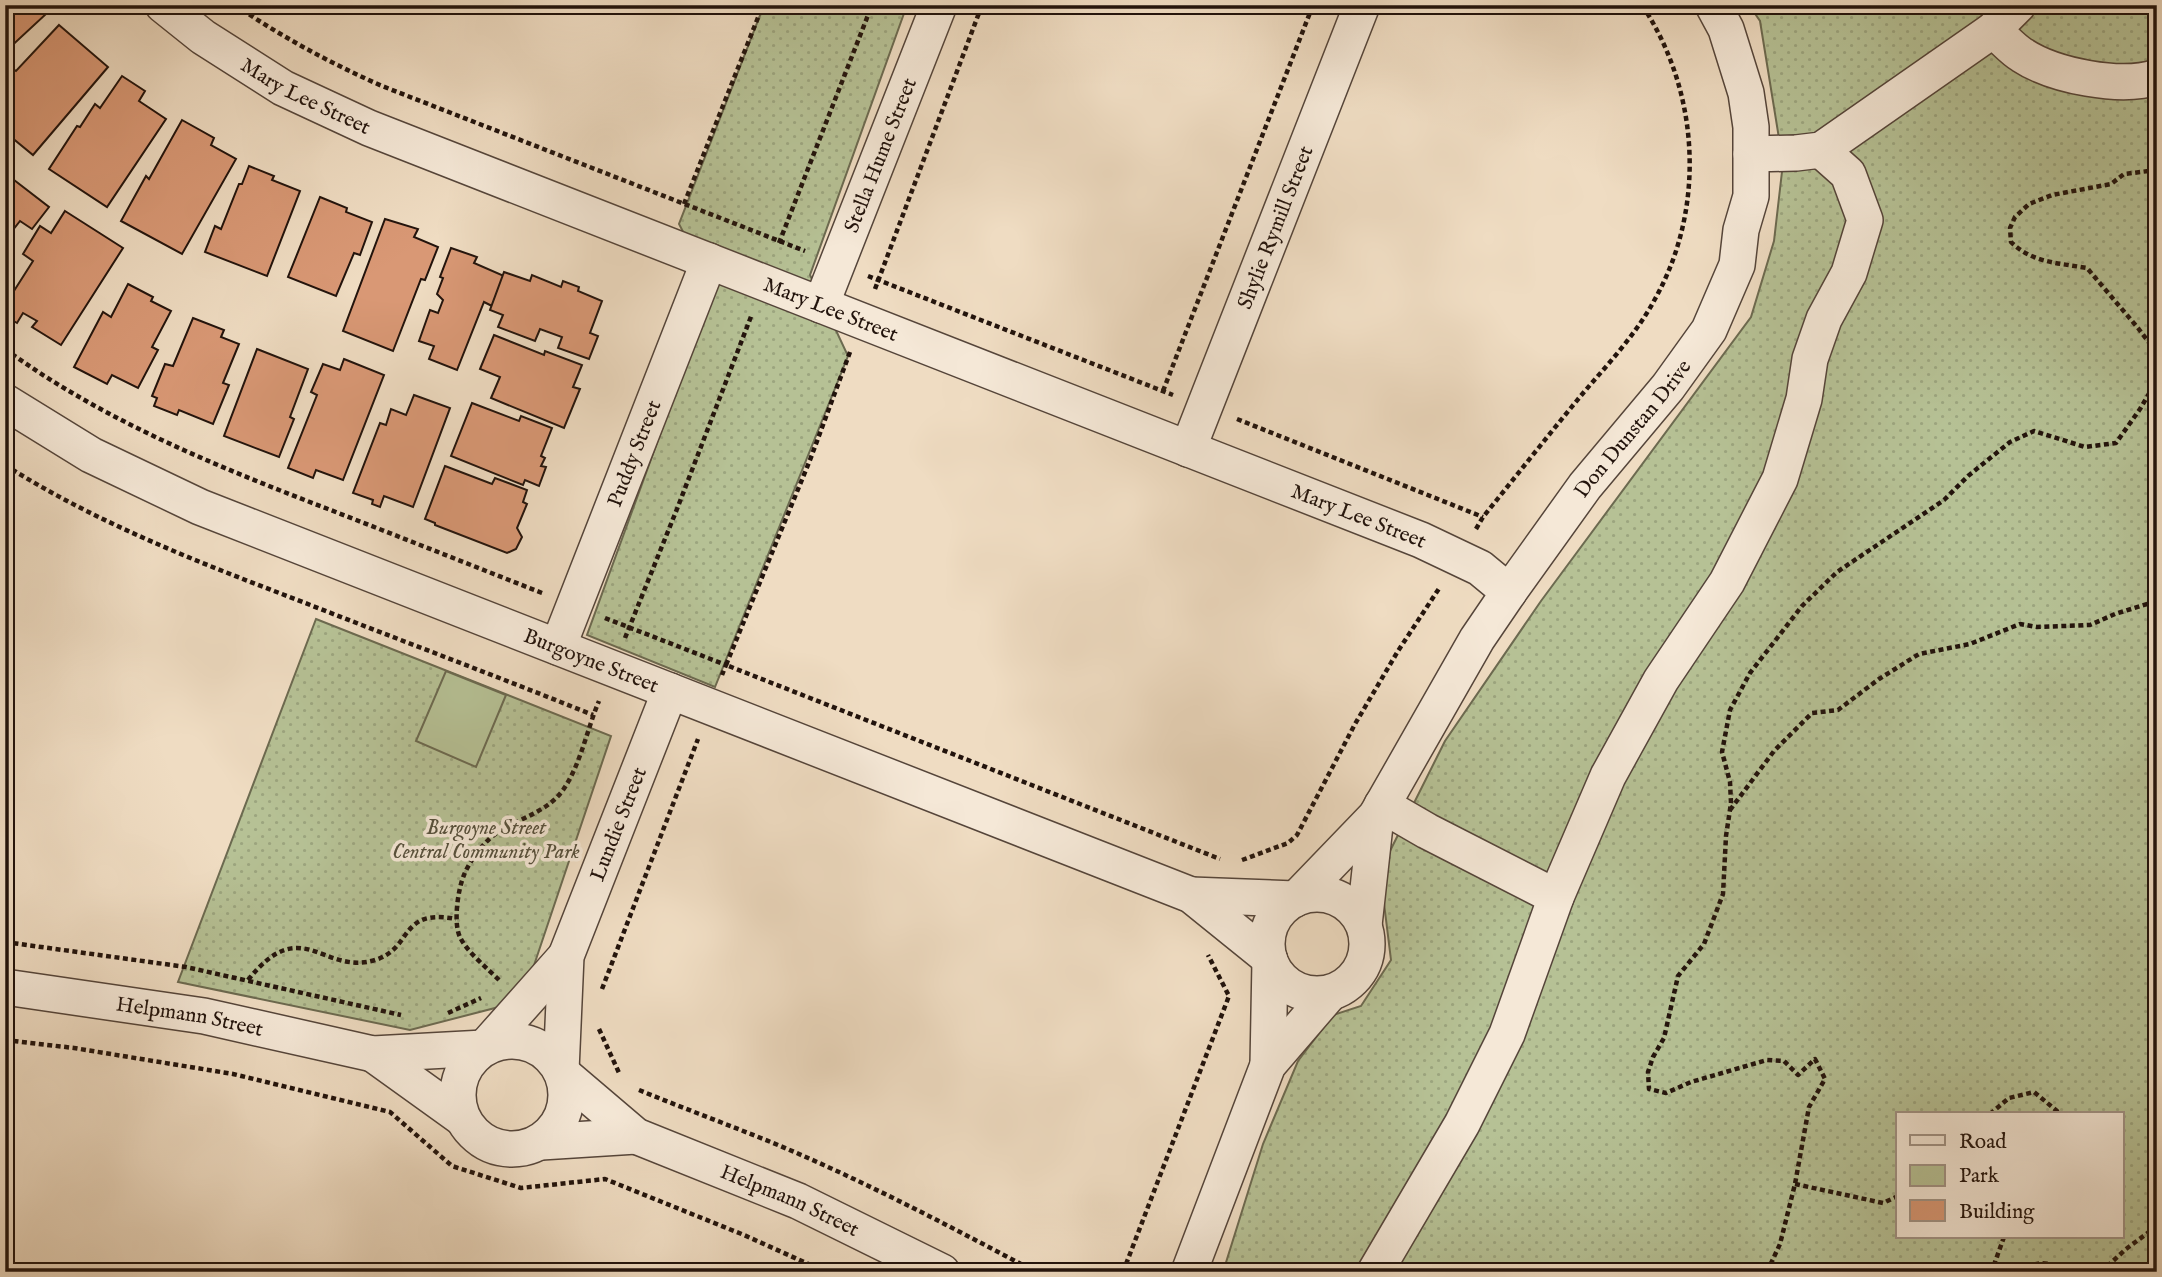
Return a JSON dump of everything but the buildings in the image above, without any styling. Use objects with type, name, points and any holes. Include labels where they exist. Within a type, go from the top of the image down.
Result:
[{"type":"street","name":"Mary Lee Street","points":[[163,5],[202,37],[283,88],[369,128],[1421,540],[1480,568],[1508,592]]},
{"type":"street","name":"Stella Hume Street","points":[[821,305],[939,5]]},
{"type":"street","name":"Shylie Rymill Street","points":[[1188,449],[1362,5]]},
{"type":"street","name":"Don Dunstan Drive","points":[[1296,898],[1379,811],[1477,639],[1508,592],[1586,486],[1668,387],[1709,330],[1737,265],[1741,230],[1751,196],[1751,127],[1746,93],[1726,29],[1713,5]]},
{"type":"street","points":[[1751,154],[1821,150],[1993,30],[2018,5]]},
{"type":"street","points":[[1993,30],[2022,55],[2054,70],[2126,82],[2157,77]]},
{"type":"street","points":[[1375,1272],[1462,1124],[1507,1034],[1556,897],[1608,776],[1661,680],[1727,582],[1780,479],[1804,399],[1810,359],[1824,319],[1849,273],[1865,220],[1848,174],[1821,150]]},
{"type":"street","name":"Puddy Street","points":[[558,647],[709,261]]},
{"type":"street","name":"Burgoyne Street","points":[[5,402],[91,455],[200,506],[1198,901],[1269,960]]},
{"type":"street","name":"Lundie Street","points":[[562,1072],[566,956],[670,691]]},
{"type":"street","name":"Don Dunstan Drive","points":[[1364,925],[1379,811]]},
{"type":"street","points":[[1379,811],[1427,831],[1556,897]]},
{"type":"street","points":[[1268,1065],[1269,960],[1266,945],[1274,918],[1296,898],[1313,894],[1329,895],[1344,901],[1356,911],[1364,925],[1367,953],[1362,966],[1354,978],[1330,993],[1315,994],[1287,984],[1276,974],[1269,960]]},
{"type":"street","name":"Burgoyne Street","points":[[1198,901],[1296,898]]},
{"type":"street","name":"Lundie Street","points":[[485,1047],[513,992],[566,956]]},
{"type":"street","name":"Helpmann Street","points":[[5,987],[204,1016],[373,1054],[485,1047]]},
{"type":"street","points":[[1189,1272],[1268,1065],[1330,993]]},
{"type":"street","points":[[500,1041],[529,1043],[542,1049],[562,1072],[567,1099],[564,1111],[559,1123],[541,1142],[526,1148],[496,1147],[470,1131],[462,1118],[457,1091],[460,1078],[473,1056],[485,1047],[500,1041]]},
{"type":"street","name":"Helpmann Street","points":[[373,1054],[462,1118]]},
{"type":"street","name":"Helpmann Street","points":[[562,1072],[636,1136],[798,1201],[942,1272]]},
{"type":"street","name":"Helpmann Street","points":[[541,1142],[636,1136]]},
{"type":"path","points":[[684,204],[763,5]]},
{"type":"path","points":[[513,992],[463,943],[458,934],[456,919],[464,875],[480,850],[499,831],[534,814],[563,790],[574,768],[872,5]]},
{"type":"path","points":[[982,5],[810,460],[726,665],[1228,862]]},
{"type":"path","points":[[1163,391],[1313,5]]},
{"type":"path","points":[[1238,861],[1288,843],[1297,835],[1355,724],[1483,517],[1632,334],[1656,299],[1676,252],[1686,213],[1691,159],[1690,138],[1681,90],[1668,54],[1642,5]]},
{"type":"path","points":[[2157,170],[2124,174],[2111,184],[2052,195],[2029,204],[2015,217],[2010,228],[2011,242],[2022,253],[2045,261],[2087,268],[2157,353]]},
{"type":"path","points":[[1767,1272],[1780,1244],[1796,1184],[1809,1107],[1825,1079],[1815,1059],[1798,1074],[1784,1061],[1767,1060],[1691,1082],[1666,1093],[1648,1089],[1648,1072],[1664,1038],[1678,976],[1704,944],[1723,894],[1731,803],[1730,782],[1721,752],[1730,710],[1751,673],[1802,606],[1837,572],[1944,500],[1968,476],[2010,442],[2034,430],[2085,447],[2116,443],[2157,380]]},
{"type":"path","points":[[5,465],[108,522],[169,549],[593,715]]},
{"type":"path","points":[[1729,813],[1774,751],[1812,713],[1838,710],[1878,679],[1919,654],[1970,644],[2020,624],[2037,627],[2090,625],[2157,601]]},
{"type":"path","points":[[1123,1272],[1229,996],[1198,934],[1198,901]]},
{"type":"path","points":[[248,980],[262,963],[288,949],[303,947],[340,960],[374,960],[394,948],[411,926],[423,919],[437,916],[456,919]]},
{"type":"path","points":[[5,942],[186,967],[412,1016]]},
{"type":"path","points":[[440,1015],[480,999],[513,992]]},
{"type":"path","points":[[564,1017],[596,1026],[624,1084]]},
{"type":"path","points":[[5,1040],[75,1048],[233,1074],[390,1112],[452,1166],[521,1188],[605,1179],[744,1234],[826,1272]]},
{"type":"path","points":[[634,1088],[822,1165],[929,1215],[1036,1272]]},
{"type":"path","points":[[1992,1112],[2009,1098],[2034,1092],[2057,1112]]},
{"type":"path","points":[[1796,1184],[1883,1203],[1896,1197]]},
{"type":"path","points":[[2101,1272],[2157,1226]]},
{"type":"path","points":[[2003,1272],[1995,1262],[2004,1238]]},
{"type":"path","points":[[2019,1272],[2033,1263],[2055,1265],[2068,1272]]},
{"type":"green space","points":[[764,5],[907,5],[810,275],[848,356],[715,687],[587,635],[713,289],[679,224]]},
{"type":"green space","points":[[1749,5],[2157,5],[2157,1272],[1223,1272],[1263,1144],[1298,1061],[1333,1015],[1361,1006],[1391,960],[1380,871],[1445,741],[1541,601],[1751,317],[1774,241],[1783,163],[1760,21]]},
{"type":"green space","name":"Burgoyne Street Central Community Park","points":[[316,619],[611,736],[522,1001],[410,1030],[178,982]]},
{"type":"green space","points":[[446,671],[506,695],[476,767],[416,741]]}]
